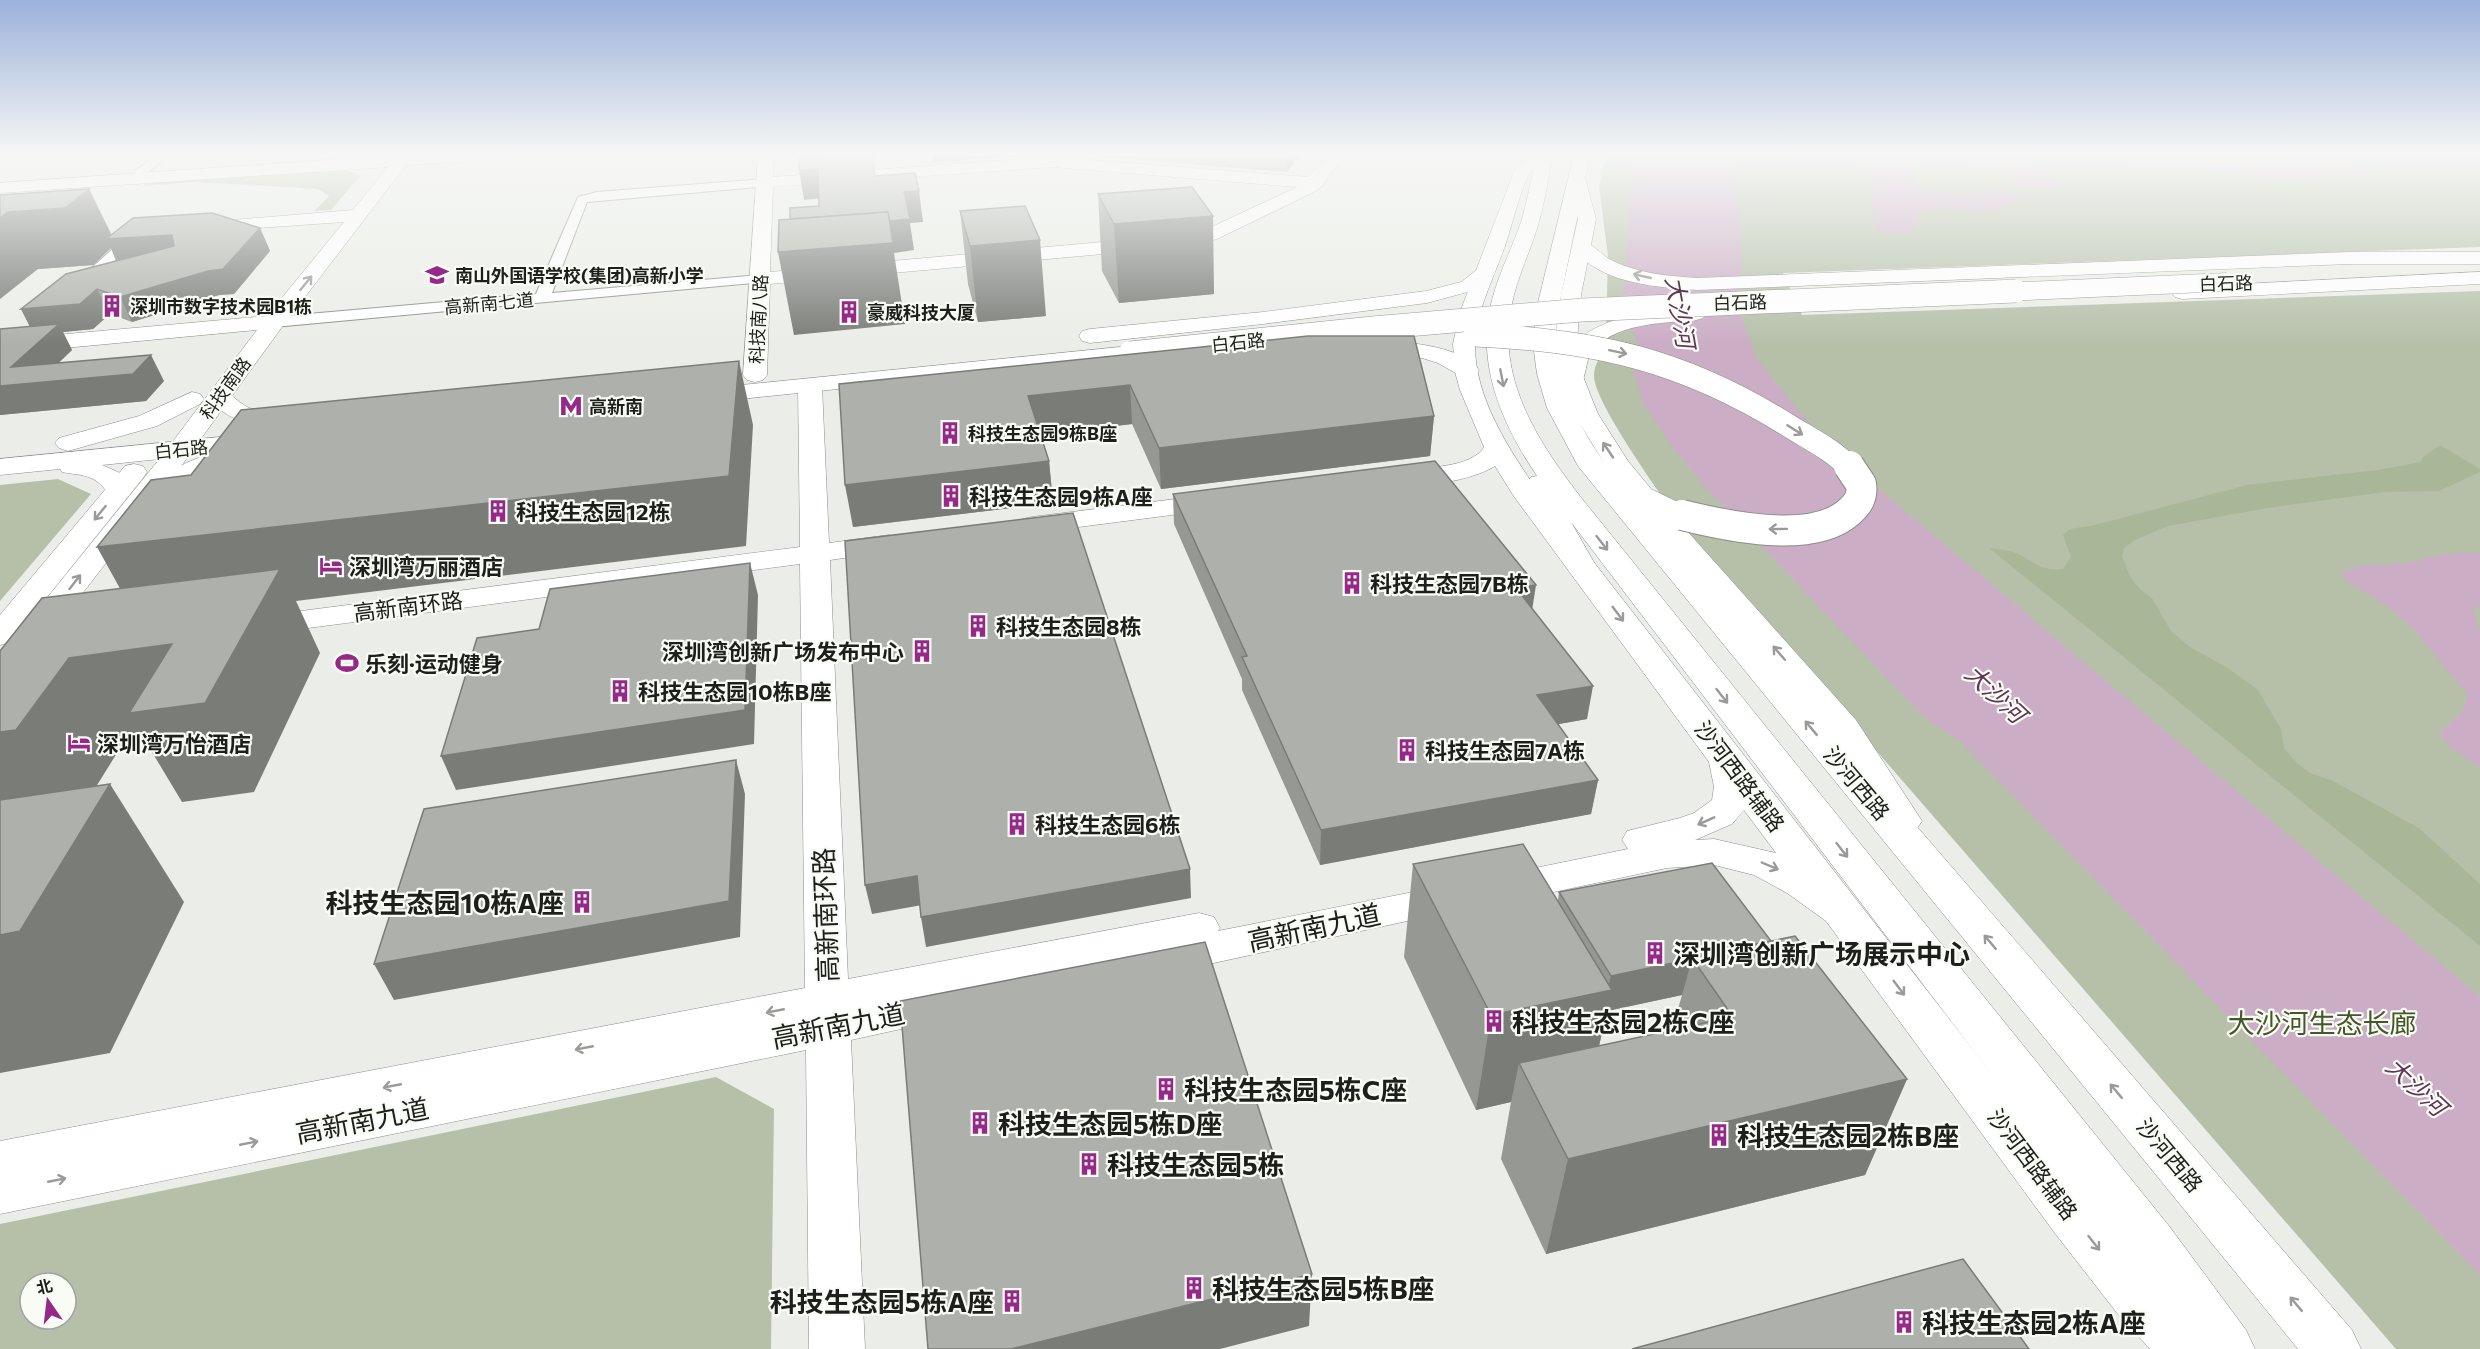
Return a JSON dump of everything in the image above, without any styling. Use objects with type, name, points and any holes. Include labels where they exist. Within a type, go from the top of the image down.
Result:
[{"type":"main road","points":[[180,228],[323,218]]},
{"type":"main road","name":"科技南路","points":[[229,350],[249,325],[349,218]]},
{"type":"main road","name":"科技南路","points":[[4,657],[172,442],[205,392],[273,322],[350,218]]},
{"type":"main road","name":"科技南八路","points":[[755,375],[763,218]]},
{"type":"main road","name":"高新南七道","points":[[760,279],[1192,240],[1210,235],[1244,218]]},
{"type":"main road","name":"沙河西路辅路","points":[[1505,218],[1476,294],[1466,329],[1464,355],[1479,409],[1507,434],[1523,489],[2104,1257],[2187,1349]]},
{"type":"main road","points":[[1531,218],[1498,323],[1498,356],[1504,386],[1507,434],[1581,566]]},
{"type":"main road","name":"沙河西路","points":[[1568,218],[1544,328],[1549,374],[1559,408],[1568,427],[1604,484],[2333,1349]]},
{"type":"main road","points":[[1587,218],[1588,253],[1566,329],[1566,355],[1572,379],[1596,432],[1643,496],[1844,728],[1959,904]]},
{"type":"main road","points":[[117,233],[160,230]]},
{"type":"main road","points":[[1588,253],[1629,273],[1666,281],[1696,284],[2349,258],[2480,260]]},
{"type":"main road","name":"白石路","points":[[1126,346],[810,386],[683,391],[755,375],[961,355],[1126,346],[1582,310],[2218,277],[2480,260]]},
{"type":"main road","points":[[1348,308],[1451,292],[1474,283],[1485,273]]},
{"type":"main road","name":"白石路","points":[[2218,277],[2480,273]]},
{"type":"main road","points":[[1572,379],[1579,354],[1594,339],[1617,327],[1652,318],[2480,278]]},
{"type":"main road","points":[[1772,281],[1765,285],[1764,297],[1786,310]]},
{"type":"main road","points":[[961,355],[1110,333],[1374,306],[1390,309],[1408,327],[1407,335],[1398,342],[1366,349]]},
{"type":"main road","name":"高新南七道","points":[[3,349],[273,322]]},
{"type":"main road","points":[[1037,376],[1383,339],[1444,335],[1526,338],[1597,348],[1663,364],[1739,396],[1835,456],[1856,476],[1862,493],[1858,505],[1849,514],[1828,524],[1772,530],[1739,528],[1682,515],[1643,496]]},
{"type":"main road","points":[[856,381],[1147,371],[1390,348],[1424,352],[1450,360],[1467,370]]},
{"type":"main road","name":"高新南环路","points":[[810,386],[837,1349]]},
{"type":"main road","points":[[34,456],[163,415],[205,392],[230,410],[240,414],[302,426]]},
{"type":"main road","points":[[34,456],[91,469],[114,480],[128,496],[180,477],[214,459],[302,426]]},
{"type":"main road","name":"白石路","points":[[0,467],[34,456],[302,426]]},
{"type":"main road","points":[[1457,471],[1490,458],[1507,434]]},
{"type":"main road","points":[[1507,434],[1554,481],[2151,1244],[2227,1349]]},
{"type":"main road","name":"白石路","points":[[0,452],[34,456]]},
{"type":"main road","points":[[1378,481],[1457,471],[1482,474],[1523,489]]},
{"type":"main road","points":[[1003,529],[1238,499]]},
{"type":"main road","points":[[815,553],[909,541]]},
{"type":"main road","name":"高新南环路","points":[[238,628],[815,553]]},
{"type":"main road","points":[[4,657],[57,652]]},
{"type":"main road","name":"高新南九道","points":[[0,1192],[1679,831],[1710,820],[1727,808],[1732,798],[1726,755]]},
{"type":"main road","name":"高新南九道","points":[[0,1162],[828,1014],[1690,852],[1730,855],[1766,864],[1801,883],[1840,911]]},
{"type":"street","points":[[542,299],[575,218]]},
{"type":"street","points":[[101,287],[114,281],[116,276],[109,273],[93,273],[141,231]]},
{"type":"street","name":"高新南七道","points":[[273,322],[760,279]]},
{"type":"street","points":[[3,349],[30,328]]},
{"type":"green space","name":"大沙河生态长廊","points":[[1603,218],[2480,218],[2480,247],[1783,273],[1802,315],[2480,291],[2480,1349],[2396,1349],[1689,535],[1619,431],[1597,390],[1594,371],[1597,362],[1610,343],[1606,335],[1608,256]]},
{"type":"green space","points":[[2440,445],[2480,469],[2480,472],[2439,491],[2385,492],[2268,508],[2168,526],[2135,540],[2124,548],[2122,557],[2131,578],[2152,598],[2171,631],[2190,647],[2228,668],[2258,690],[2281,729],[2284,748],[2297,763],[2310,773],[2331,780],[2419,828],[2480,884],[2480,946],[1989,548],[2013,552],[2047,569],[2063,569],[2071,557],[2063,535],[2070,529],[2095,525],[2247,485],[2378,470],[2421,462],[2422,458]]},
{"type":"green space","points":[[58,479],[91,494],[0,601],[0,485]]},
{"type":"green space","points":[[716,1077],[774,1109],[771,1349],[0,1349],[0,1224]]},
{"type":"water","name":"大沙河","points":[[1630,218],[1738,218],[1742,318],[1756,358],[1802,415],[1873,484],[2480,997],[2480,1275],[1960,741],[1926,719],[1703,485],[1669,442],[1644,405],[1632,367],[1637,351],[1636,337],[1621,318]]},
{"type":"water","points":[[1918,218],[1919,227],[1904,233],[1888,233],[1877,230],[1873,219]]},
{"type":"water","points":[[2456,553],[2480,553],[2480,607],[2473,608],[2480,634],[2480,767],[2448,746],[2440,733],[2463,710],[2468,695],[2409,624],[2377,599],[2347,582],[2341,573],[2358,566],[2415,562],[2429,557]]},
{"type":"building","points":[[133,218],[228,218],[260,228],[223,269],[208,271],[120,297],[97,289],[80,304],[21,309],[66,274],[174,246],[172,235],[106,239]]},
{"type":"building","points":[[889,218],[910,219],[889,221]]},
{"type":"building","points":[[889,218],[893,243],[778,252],[779,220]]},
{"type":"building","points":[[962,218],[1030,218],[1040,240],[970,246]]},
{"type":"building","points":[[1111,218],[1189,218],[1114,224]]},
{"type":"building","points":[[59,324],[11,367],[151,355],[133,374],[0,386],[0,329]]},
{"type":"building","points":[[1308,336],[1414,336],[1434,416],[1159,448],[1130,385],[1028,396],[1049,461],[845,485],[839,384]]},
{"type":"building","points":[[739,361],[729,476],[97,547],[151,480],[191,475],[241,410]]},
{"type":"building","points":[[1435,461],[1536,585],[1516,588],[1593,686],[1537,695],[1598,780],[1321,830],[1242,657],[1247,656],[1173,494]]},
{"type":"building","points":[[1073,513],[1190,869],[921,917],[917,876],[865,885],[845,541]]},
{"type":"building","name":"科技生态园10栋B座","points":[[750,563],[745,710],[441,756],[477,638],[539,629],[550,589]]},
{"type":"building","points":[[280,569],[205,703],[129,713],[172,644],[69,658],[16,730],[0,732],[0,651],[42,598]]},
{"type":"building","name":"科技生态园10栋A座","points":[[736,760],[729,901],[374,964],[424,809]]},
{"type":"building","points":[[110,784],[20,931],[0,935],[0,800]]},
{"type":"building","points":[[1523,844],[1612,990],[1491,1015],[1413,864]]},
{"type":"building","points":[[1712,863],[1771,941],[1611,976],[1559,892]]},
{"type":"building","points":[[1795,936],[1907,1079],[1568,1159],[1519,1063],[1733,1017],[1692,958]]},
{"type":"building","name":"科技生态园5栋","points":[[1205,942],[1312,1274],[1011,1349],[928,1349],[900,1001]]},
{"type":"building","points":[[1963,1259],[2029,1349],[1632,1349]]},
{"type":"place","name":"南山外国语学校(集团)高新小学","points":[[437,275]]},
{"type":"place","name":"深圳市数字技术园B1栋","points":[[112,306]]},
{"type":"place","name":"豪威科技大厦","points":[[849,312]]},
{"type":"place","name":"高新南","points":[[571,406]]},
{"type":"place","name":"科技生态园9栋B座","points":[[950,433]]},
{"type":"place","name":"科技生态园9栋A座","points":[[951,496]]},
{"type":"place","name":"科技生态园12栋","points":[[498,511]]},
{"type":"place","name":"深圳湾万丽酒店","points":[[331,566]]},
{"type":"place","name":"科技生态园7B栋","points":[[1352,583]]},
{"type":"place","name":"科技生态园8栋","points":[[978,626]]},
{"type":"place","name":"深圳湾创新广场发布中心","points":[[922,651]]},
{"type":"place","name":"乐刻·运动健身","points":[[347,663]]},
{"type":"place","name":"科技生态园10栋B座","points":[[620,691]]},
{"type":"place","name":"深圳湾万怡酒店","points":[[79,743]]},
{"type":"place","name":"科技生态园7A栋","points":[[1407,750]]},
{"type":"place","name":"科技生态园6栋","points":[[1017,824]]},
{"type":"place","name":"科技生态园10栋A座","points":[[582,902]]},
{"type":"place","name":"深圳湾创新广场展示中心","points":[[1655,953]]},
{"type":"place","name":"科技生态园2栋C座","points":[[1494,1021]]},
{"type":"place","name":"科技生态园5栋C座","points":[[1166,1089]]},
{"type":"place","name":"科技生态园5栋D座","points":[[980,1123]]},
{"type":"place","name":"科技生态园2栋B座","points":[[1719,1135]]},
{"type":"place","name":"科技生态园5栋","points":[[1089,1164]]},
{"type":"place","name":"科技生态园5栋B座","points":[[1194,1288]]},
{"type":"place","name":"科技生态园5栋A座","points":[[1012,1301]]},
{"type":"place","name":"科技生态园2栋A座","points":[[1904,1322]]}]
